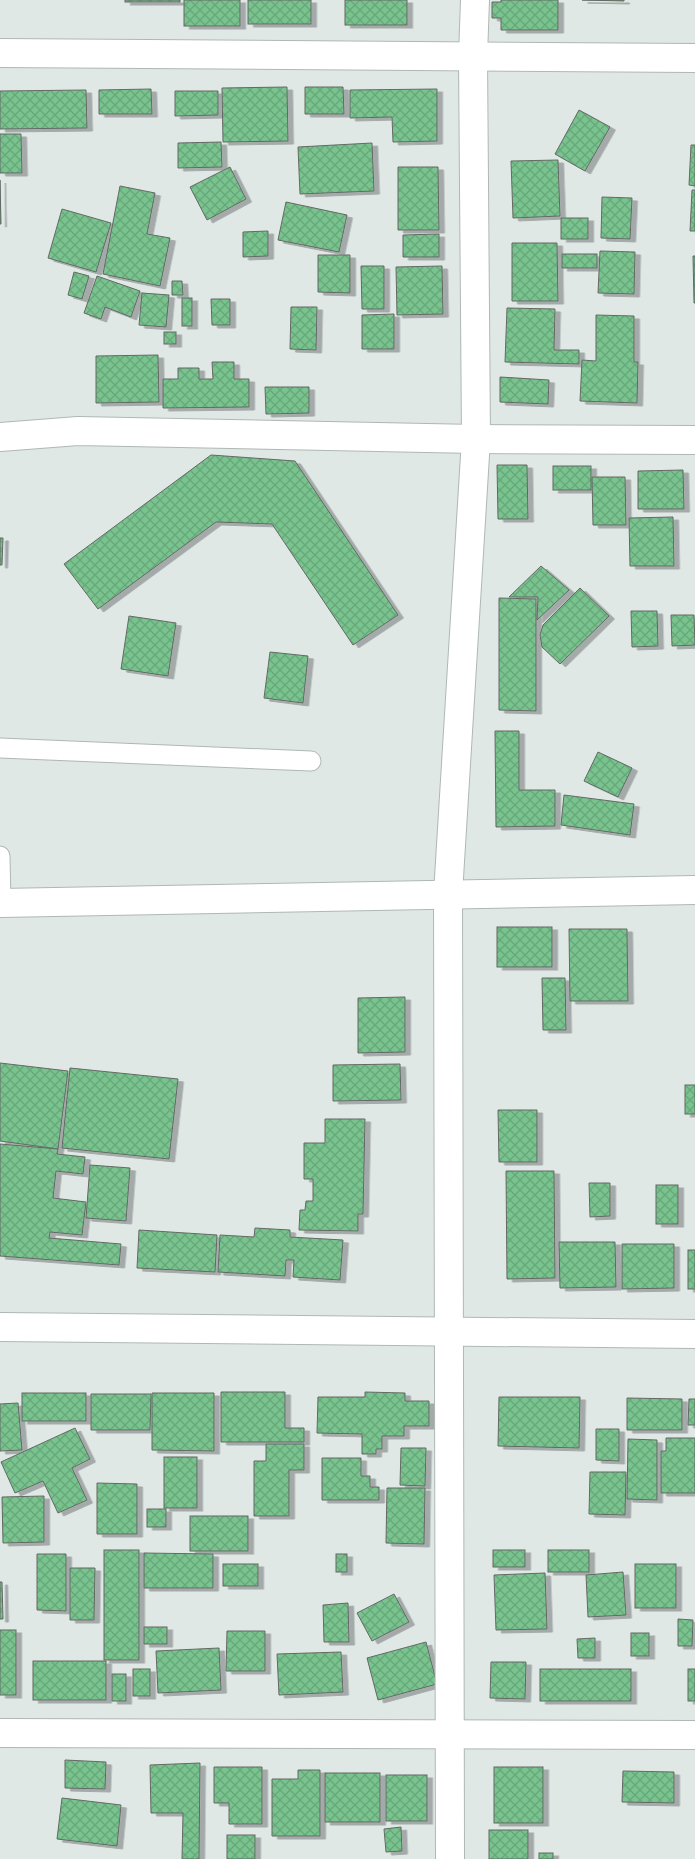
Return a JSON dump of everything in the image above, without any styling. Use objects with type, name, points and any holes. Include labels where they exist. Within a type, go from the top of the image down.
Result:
[{"type":"street","points":[[450,1859],[448,894],[476,439],[473,56],[475,0]]},
{"type":"street","points":[[0,53],[695,58]]},
{"type":"street","points":[[0,437],[78,431],[476,439],[695,440]]},
{"type":"street","points":[[0,903],[695,890]]},
{"type":"street","points":[[0,1327],[695,1334]]},
{"type":"street","points":[[0,1733],[695,1735]]},
{"type":"lane","points":[[0,748],[310,761]]},
{"type":"lane","points":[[0,856],[0,903]]},
{"type":"building","points":[[125,0],[180,0],[180,2],[125,2]]},
{"type":"building","points":[[184,0],[240,0],[240,26],[184,26]]},
{"type":"building","points":[[248,0],[311,0],[311,24],[248,24]]},
{"type":"building","points":[[345,0],[407,0],[407,25],[345,25]]},
{"type":"building","points":[[501,0],[558,0],[558,30],[501,30],[501,18],[492,18],[492,2],[501,2]]},
{"type":"building","points":[[582,0],[624,0],[624,1]]},
{"type":"building","points":[[287,87],[288,141],[223,142],[222,88]]},
{"type":"building","points":[[305,87],[343,87],[344,114],[305,114]]},
{"type":"building","points":[[151,89],[152,114],[99,114],[99,90]]},
{"type":"building","points":[[437,89],[437,141],[393,142],[392,117],[350,118],[350,90]]},
{"type":"building","points":[[86,90],[87,128],[0,129],[0,91]]},
{"type":"building","points":[[175,91],[218,91],[218,115],[175,116]]},
{"type":"building","points":[[579,110],[610,127],[585,171],[555,154]]},
{"type":"building","points":[[0,134],[21,134],[22,173],[0,173]]},
{"type":"building","points":[[221,142],[222,167],[178,168],[178,143]]},
{"type":"building","points":[[372,143],[374,191],[300,194],[298,147]]},
{"type":"building","points":[[691,145],[695,145],[695,186],[689,185]]},
{"type":"building","points":[[558,160],[560,216],[513,218],[511,161]]},
{"type":"building","points":[[230,167],[246,199],[207,220],[190,187]]},
{"type":"building","points":[[398,167],[438,167],[439,230],[398,230]]},
{"type":"building","points":[[0,180],[1,224],[0,224]]},
{"type":"building","points":[[120,186],[155,193],[147,234],[170,238],[160,286],[103,274]]},
{"type":"building","points":[[692,190],[695,190],[695,231],[690,231]]},
{"type":"building","points":[[602,197],[632,198],[630,239],[601,238]]},
{"type":"building","points":[[286,202],[347,215],[339,252],[278,240]]},
{"type":"building","points":[[62,209],[111,223],[96,272],[48,258]]},
{"type":"building","points":[[561,218],[588,218],[588,239],[561,239]]},
{"type":"building","points":[[268,231],[268,256],[243,257],[243,232]]},
{"type":"building","points":[[439,234],[439,257],[403,257],[403,235]]},
{"type":"building","points":[[512,243],[557,243],[558,301],[512,301]]},
{"type":"building","points":[[600,251],[635,252],[634,294],[598,293]]},
{"type":"building","points":[[562,254],[597,254],[597,268],[562,268]]},
{"type":"building","points":[[318,255],[350,255],[350,293],[318,292]]},
{"type":"building","points":[[693,256],[695,256],[695,303],[694,303]]},
{"type":"building","points":[[361,266],[384,266],[384,309],[362,309]]},
{"type":"building","points":[[442,266],[443,314],[397,315],[396,267]]},
{"type":"building","points":[[74,272],[89,276],[82,299],[68,295]]},
{"type":"building","points":[[97,276],[140,291],[131,317],[105,307],[101,319],[84,313]]},
{"type":"building","points":[[172,281],[182,281],[183,295],[172,295]]},
{"type":"building","points":[[142,293],[169,295],[166,327],[139,325]]},
{"type":"building","points":[[182,298],[192,298],[192,326],[182,326]]},
{"type":"building","points":[[211,299],[230,299],[230,325],[212,325]]},
{"type":"building","points":[[291,307],[317,307],[316,350],[290,349]]},
{"type":"building","points":[[507,308],[555,309],[554,350],[579,350],[579,364],[505,362]]},
{"type":"building","points":[[394,314],[394,349],[362,349],[362,315]]},
{"type":"building","points":[[596,315],[634,316],[634,362],[638,362],[637,403],[580,401],[582,360],[596,361]]},
{"type":"building","points":[[164,332],[176,332],[176,344],[164,344]]},
{"type":"building","points":[[158,355],[159,402],[96,403],[96,356]]},
{"type":"building","points":[[212,362],[234,362],[234,379],[249,379],[249,407],[163,408],[163,379],[178,379],[178,368],[199,368],[199,379],[213,379]]},
{"type":"building","points":[[500,377],[549,380],[548,404],[500,402]]},
{"type":"building","points":[[265,387],[309,387],[309,413],[266,414]]},
{"type":"building","points":[[211,455],[295,461],[398,615],[353,645],[272,524],[216,522],[98,609],[64,564]]},
{"type":"building","points":[[497,465],[527,465],[528,519],[498,519]]},
{"type":"building","points":[[553,466],[591,466],[591,490],[553,490]]},
{"type":"building","points":[[683,470],[684,509],[638,509],[638,471]]},
{"type":"building","points":[[592,477],[625,477],[626,525],[593,525]]},
{"type":"building","points":[[673,517],[674,566],[630,566],[629,518]]},
{"type":"building","points":[[0,538],[3,538],[2,565],[0,565]]},
{"type":"building","points":[[541,566],[569,590],[537,620],[538,597],[509,597]]},
{"type":"building","points":[[580,588],[609,616],[560,664],[542,647],[540,635],[543,625]]},
{"type":"building","points":[[499,598],[536,599],[536,711],[499,710]]},
{"type":"building","points":[[631,611],[657,611],[658,646],[632,647]]},
{"type":"building","points":[[671,615],[694,615],[695,645],[672,646]]},
{"type":"building","points":[[129,616],[176,623],[168,676],[121,669]]},
{"type":"building","points":[[270,652],[308,656],[303,703],[264,698]]},
{"type":"building","points":[[495,731],[519,731],[519,790],[555,790],[555,826],[496,827]]},
{"type":"building","points":[[598,752],[632,768],[618,797],[584,781]]},
{"type":"building","points":[[564,795],[634,804],[630,835],[561,825]]},
{"type":"building","points":[[497,927],[552,927],[552,967],[497,967]]},
{"type":"building","points":[[569,929],[627,929],[628,1001],[570,1001]]},
{"type":"building","points":[[542,978],[565,978],[566,1030],[543,1030]]},
{"type":"building","points":[[405,997],[405,1052],[358,1053],[358,998]]},
{"type":"building","points":[[0,1063],[68,1071],[58,1149],[0,1141]]},
{"type":"building","points":[[400,1064],[401,1100],[333,1101],[333,1065]]},
{"type":"building","points":[[70,1068],[178,1079],[169,1159],[62,1148]]},
{"type":"building","points":[[685,1085],[695,1085],[695,1114],[685,1114]]},
{"type":"building","points":[[498,1110],[537,1110],[537,1162],[499,1162]]},
{"type":"building","points":[[325,1119],[365,1119],[363,1214],[358,1214],[358,1231],[299,1230],[300,1210],[305,1210],[306,1201],[313,1201],[313,1179],[304,1179],[304,1143],[325,1143]]},
{"type":"building","points":[[0,1144],[58,1149],[57,1154],[85,1157],[83,1174],[56,1171],[53,1198],[86,1202],[82,1235],[50,1232],[49,1238],[121,1244],[119,1265],[0,1256]]},
{"type":"building","points":[[90,1165],[130,1168],[126,1221],[86,1218]]},
{"type":"building","points":[[506,1171],[554,1171],[555,1278],[507,1279]]},
{"type":"building","points":[[589,1183],[610,1183],[610,1216],[590,1217]]},
{"type":"building","points":[[656,1185],[678,1185],[678,1224],[656,1224]]},
{"type":"building","points":[[255,1228],[290,1230],[290,1237],[343,1240],[340,1280],[293,1277],[294,1260],[286,1260],[285,1276],[218,1272],[220,1235],[254,1237]]},
{"type":"building","points":[[139,1230],[217,1235],[215,1272],[137,1268]]},
{"type":"building","points":[[559,1242],[615,1242],[616,1287],[560,1288]]},
{"type":"building","points":[[622,1244],[674,1244],[674,1288],[622,1289]]},
{"type":"building","points":[[688,1250],[695,1250],[695,1289],[688,1289]]},
{"type":"building","points":[[221,1392],[285,1392],[285,1428],[304,1428],[304,1442],[221,1442]]},
{"type":"building","points":[[365,1392],[405,1393],[405,1401],[429,1401],[429,1426],[404,1426],[404,1436],[382,1436],[382,1449],[376,1449],[376,1454],[362,1454],[362,1434],[317,1433],[318,1397],[365,1397]]},
{"type":"building","points":[[22,1393],[86,1393],[86,1421],[22,1421]]},
{"type":"building","points":[[152,1393],[214,1393],[214,1451],[152,1450]]},
{"type":"building","points":[[91,1394],[151,1394],[150,1430],[91,1430]]},
{"type":"building","points":[[499,1397],[580,1397],[579,1448],[498,1446]]},
{"type":"building","points":[[627,1398],[682,1399],[682,1430],[627,1430]]},
{"type":"building","points":[[689,1399],[695,1399],[695,1425],[688,1425]]},
{"type":"building","points":[[18,1403],[22,1450],[0,1451],[0,1404]]},
{"type":"building","points":[[75,1428],[90,1459],[72,1468],[87,1500],[58,1513],[43,1481],[15,1493],[1,1462]]},
{"type":"building","points":[[596,1429],[619,1429],[619,1461],[596,1460]]},
{"type":"building","points":[[666,1438],[695,1438],[695,1493],[661,1493],[661,1451],[666,1451]]},
{"type":"building","points":[[628,1439],[657,1440],[657,1500],[627,1499]]},
{"type":"building","points":[[266,1444],[304,1444],[304,1470],[289,1470],[289,1516],[254,1516],[254,1461],[266,1461]]},
{"type":"building","points":[[401,1448],[426,1448],[425,1486],[400,1485]]},
{"type":"building","points":[[164,1457],[197,1457],[197,1508],[164,1508]]},
{"type":"building","points":[[322,1458],[361,1458],[361,1476],[370,1476],[370,1487],[379,1487],[379,1500],[322,1500]]},
{"type":"building","points":[[590,1472],[626,1472],[625,1515],[589,1514]]},
{"type":"building","points":[[97,1483],[137,1484],[137,1534],[97,1534]]},
{"type":"building","points":[[387,1488],[425,1488],[424,1544],[386,1543]]},
{"type":"building","points":[[44,1496],[44,1542],[3,1543],[2,1497]]},
{"type":"building","points":[[147,1509],[166,1509],[166,1527],[147,1527]]},
{"type":"building","points":[[190,1516],[248,1516],[248,1551],[190,1551]]},
{"type":"building","points":[[104,1550],[139,1550],[139,1660],[104,1660]]},
{"type":"building","points":[[493,1550],[525,1550],[525,1567],[493,1567]]},
{"type":"building","points":[[548,1550],[589,1550],[589,1572],[548,1572]]},
{"type":"building","points":[[144,1553],[213,1554],[213,1588],[144,1588]]},
{"type":"building","points":[[37,1554],[66,1554],[66,1611],[37,1610]]},
{"type":"building","points":[[336,1554],[347,1554],[347,1572],[336,1572]]},
{"type":"building","points":[[223,1564],[258,1564],[258,1586],[223,1586]]},
{"type":"building","points":[[635,1564],[676,1564],[676,1608],[635,1608]]},
{"type":"building","points":[[70,1568],[95,1568],[94,1620],[70,1620]]},
{"type":"building","points":[[623,1572],[626,1615],[588,1617],[586,1575]]},
{"type":"building","points":[[545,1573],[547,1629],[496,1630],[494,1575]]},
{"type":"building","points":[[0,1582],[2,1582],[3,1619],[0,1619]]},
{"type":"building","points":[[394,1594],[409,1622],[372,1641],[357,1613]]},
{"type":"building","points":[[348,1603],[349,1642],[324,1642],[323,1605]]},
{"type":"building","points":[[678,1619],[693,1620],[692,1646],[678,1646]]},
{"type":"building","points":[[144,1627],[167,1627],[167,1644],[144,1644]]},
{"type":"building","points":[[0,1630],[16,1630],[16,1695],[0,1695]]},
{"type":"building","points":[[227,1631],[265,1631],[265,1671],[226,1671]]},
{"type":"building","points":[[631,1633],[649,1633],[649,1656],[631,1656]]},
{"type":"building","points":[[595,1638],[595,1658],[578,1658],[577,1639]]},
{"type":"building","points":[[426,1642],[437,1684],[378,1700],[367,1658]]},
{"type":"building","points":[[219,1648],[221,1690],[158,1693],[156,1651]]},
{"type":"building","points":[[341,1652],[343,1692],[279,1695],[277,1654]]},
{"type":"building","points":[[33,1661],[106,1661],[106,1700],[33,1700]]},
{"type":"building","points":[[491,1662],[526,1662],[525,1699],[490,1698]]},
{"type":"building","points":[[133,1669],[150,1669],[150,1696],[133,1696]]},
{"type":"building","points":[[540,1669],[631,1669],[631,1701],[540,1701]]},
{"type":"building","points":[[688,1669],[695,1669],[695,1701],[688,1701]]},
{"type":"building","points":[[112,1674],[126,1674],[126,1701],[112,1701]]},
{"type":"building","points":[[65,1760],[106,1762],[105,1789],[65,1788]]},
{"type":"building","points":[[200,1763],[199,1859],[182,1859],[183,1813],[151,1813],[150,1765]]},
{"type":"building","points":[[214,1767],[262,1767],[262,1824],[229,1824],[229,1803],[214,1803]]},
{"type":"building","points":[[494,1767],[543,1767],[543,1823],[494,1823]]},
{"type":"building","points":[[298,1770],[320,1770],[320,1836],[272,1836],[272,1779],[298,1779]]},
{"type":"building","points":[[623,1771],[674,1772],[674,1803],[622,1802]]},
{"type":"building","points":[[325,1773],[380,1773],[380,1822],[325,1822]]},
{"type":"building","points":[[386,1775],[427,1775],[427,1821],[386,1821]]},
{"type":"building","points":[[62,1798],[121,1805],[117,1846],[57,1839]]},
{"type":"building","points":[[401,1827],[402,1851],[386,1852],[384,1829]]},
{"type":"building","points":[[489,1830],[528,1830],[528,1859],[489,1859]]},
{"type":"building","points":[[227,1835],[255,1835],[255,1859],[227,1859]]},
{"type":"building","points":[[539,1853],[553,1853],[553,1859],[539,1859]]}]
